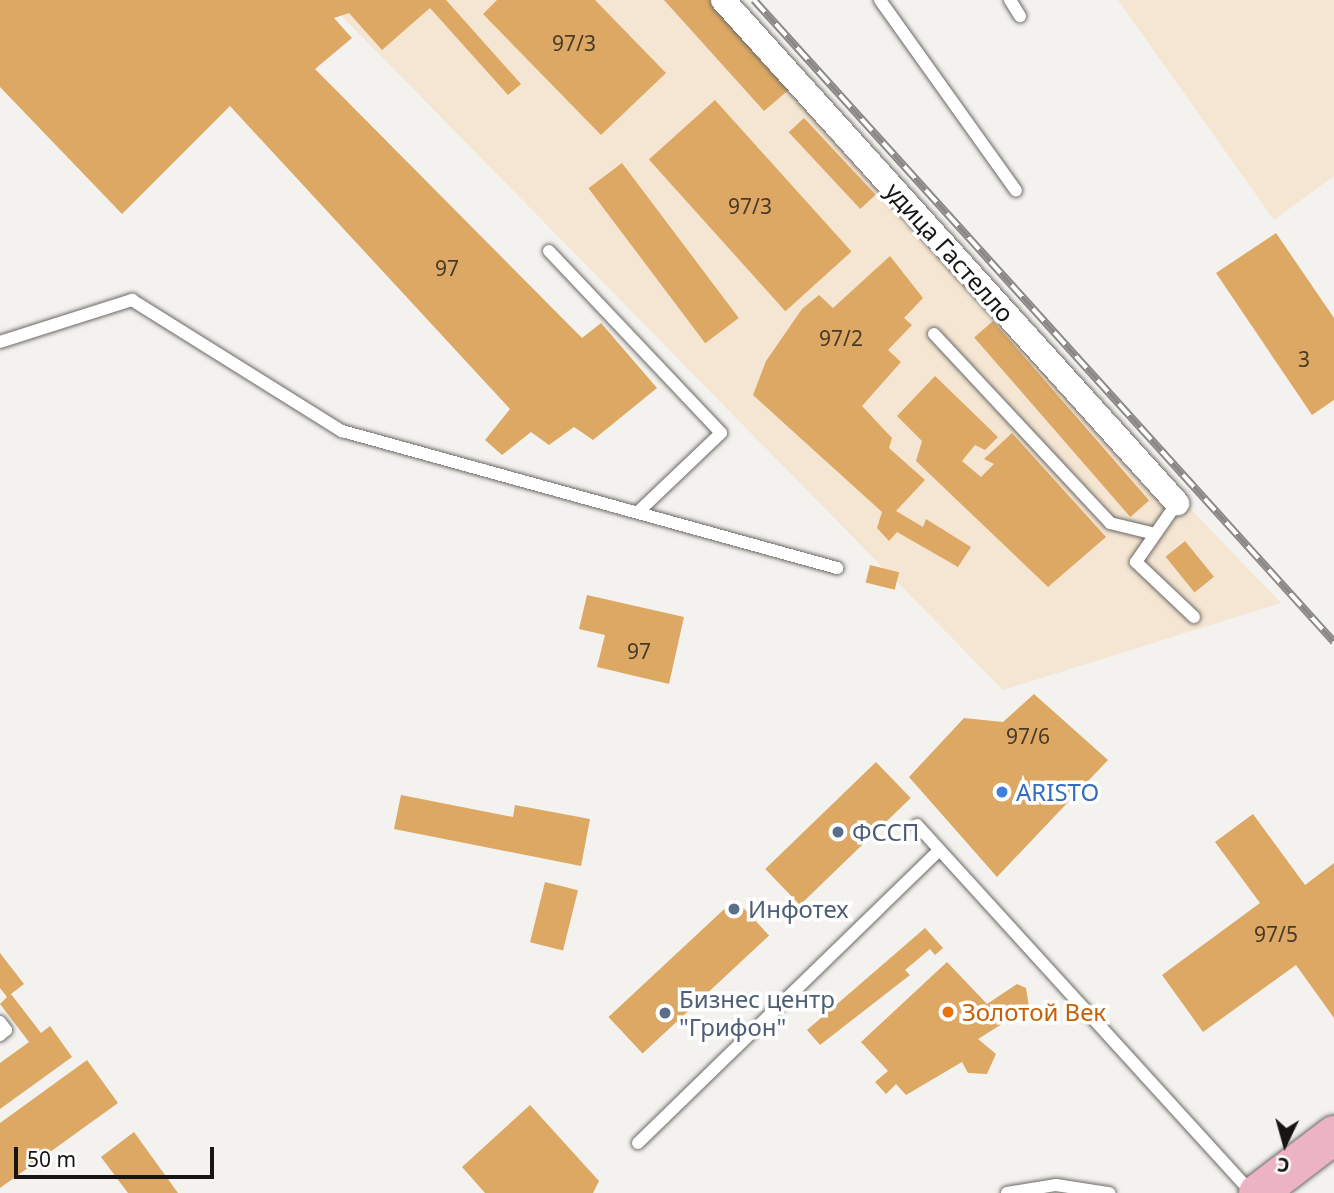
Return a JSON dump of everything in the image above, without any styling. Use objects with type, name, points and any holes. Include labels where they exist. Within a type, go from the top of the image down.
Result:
[{"type":"main road","points":[[1258,1193],[1334,1135]]},
{"type":"street","name":"удица Гастелло","points":[[723,0],[1177,503]]},
{"type":"lane","points":[[880,0],[1016,191]]},
{"type":"lane","points":[[1010,0],[1020,16]]},
{"type":"lane","points":[[549,251],[721,433],[638,512]]},
{"type":"lane","points":[[0,342],[132,300],[342,431],[837,568]]},
{"type":"lane","points":[[934,334],[1110,523],[1155,534]]},
{"type":"lane","points":[[1177,503],[1136,562],[1194,617]]},
{"type":"lane","points":[[917,825],[1252,1193]]},
{"type":"lane","points":[[638,1143],[939,850]]},
{"type":"lane","points":[[0,1022],[6,1030],[0,1035]]},
{"type":"lane","points":[[1007,1193],[1056,1185],[1109,1193]]},
{"type":"shaded area","points":[[326,0],[702,0],[1281,603],[1003,690]]},
{"type":"shaded area","points":[[1118,0],[1334,0],[1334,176],[1274,220]]},
{"type":"building","points":[[0,0],[446,0],[521,84],[508,95],[430,8],[382,50],[349,13],[334,18],[352,38],[315,69],[582,338],[601,323],[657,388],[593,440],[574,427],[549,445],[531,432],[502,455],[485,440],[510,409],[230,106],[122,214],[0,87]]},
{"type":"building","points":[[497,0],[595,0],[666,73],[601,135],[483,14]]},
{"type":"building","points":[[664,0],[714,0],[792,87],[764,111]]},
{"type":"building","points":[[715,100],[852,252],[785,311],[649,160]]},
{"type":"building","points":[[804,118],[876,195],[860,209],[789,132]]},
{"type":"building","points":[[622,163],[739,318],[705,343],[588,188]]},
{"type":"building","points":[[1276,233],[1334,318],[1334,400],[1312,415],[1216,273]]},
{"type":"building","points":[[890,256],[923,298],[904,318],[912,325],[888,350],[901,362],[862,406],[892,438],[889,448],[925,480],[896,511],[923,527],[926,519],[971,547],[958,567],[897,532],[889,541],[877,528],[882,512],[753,395],[766,361],[802,309],[819,295],[833,308]]},
{"type":"building","points":[[993,321],[1149,501],[1130,517],[974,337]]},
{"type":"building","points":[[935,376],[998,437],[985,450],[975,445],[962,461],[981,477],[994,464],[984,459],[1012,433],[1106,537],[1048,587],[916,461],[922,441],[897,416]]},
{"type":"building","points":[[1185,541],[1214,577],[1195,592],[1166,557]]},
{"type":"building","points":[[870,565],[899,572],[895,590],[866,582]]},
{"type":"building","points":[[587,595],[684,617],[669,684],[597,667],[605,635],[579,629]]},
{"type":"building","name":"ARISTO","points":[[1034,694],[1108,760],[997,877],[909,777],[964,718],[1003,722]]},
{"type":"building","name":"ФССП","points":[[876,762],[911,798],[800,905],[765,869]]},
{"type":"building","points":[[401,795],[513,817],[515,805],[590,819],[581,866],[394,829]]},
{"type":"building","points":[[1253,814],[1305,885],[1334,863],[1334,1018],[1296,965],[1203,1032],[1162,975],[1260,903],[1215,842]]},
{"type":"building","points":[[545,882],[578,890],[563,950],[530,942]]},
{"type":"building","points":[[735,899],[769,936],[643,1054],[608,1017]]},
{"type":"building","points":[[925,928],[943,948],[935,955],[930,949],[905,970],[910,975],[820,1045],[807,1030]]},
{"type":"building","points":[[0,953],[24,984],[11,994],[41,1033],[50,1026],[72,1057],[0,1109],[0,1063],[29,1042],[0,1004],[7,997],[0,988]]},
{"type":"building","points":[[947,962],[987,1004],[1017,984],[1026,988],[1029,1007],[978,1039],[996,1054],[987,1074],[968,1073],[962,1062],[906,1095],[896,1084],[886,1094],[875,1082],[888,1071],[861,1042]]},
{"type":"building","points":[[87,1060],[118,1103],[0,1188],[0,1123]]},
{"type":"building","points":[[530,1105],[599,1181],[593,1193],[485,1193],[462,1167]]},
{"type":"building","points":[[134,1132],[178,1193],[128,1193],[101,1157]]},
{"type":"railway","points":[[754,0],[1334,642]]},
{"type":"place","name":"ARISTO","points":[[1002,792]]},
{"type":"place","name":"ФССП","points":[[838,832]]},
{"type":"place","name":"Инфотех","points":[[734,909]]},
{"type":"place","name":"Золотой Век","points":[[948,1012]]},
{"type":"place","name":"Бизнес центр \"Грифон\"","points":[[665,1013]]}]
